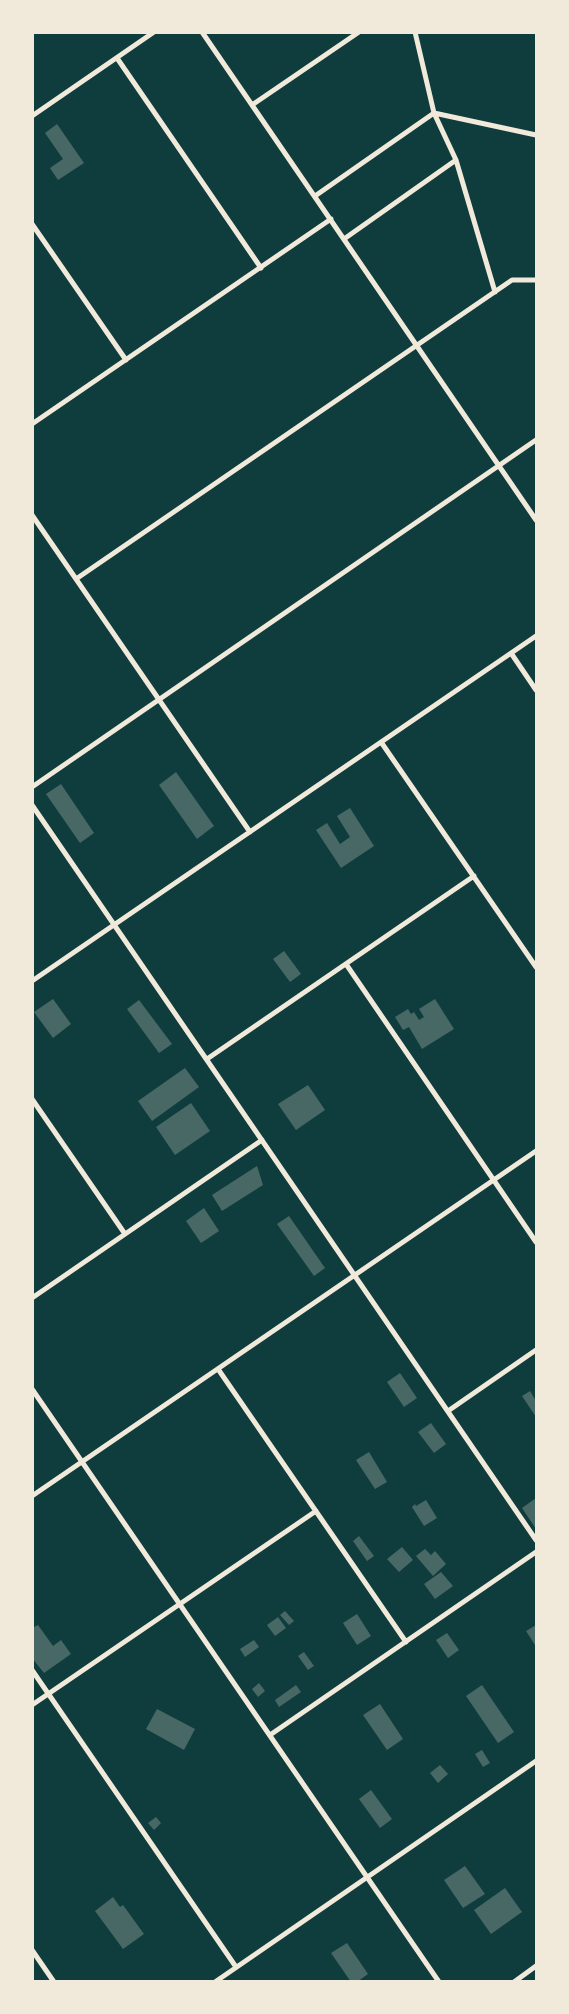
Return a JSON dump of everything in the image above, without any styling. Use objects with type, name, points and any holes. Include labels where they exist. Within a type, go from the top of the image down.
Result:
[{"type":"street","points":[[32,116],[154,32]]},
{"type":"street","points":[[202,32],[536,520]]},
{"type":"street","points":[[252,105],[359,32]]},
{"type":"street","points":[[415,32],[434,113],[456,160],[495,292]]},
{"type":"street","points":[[117,58],[261,268]]},
{"type":"street","points":[[315,196],[434,113],[536,135]]},
{"type":"street","points":[[344,239],[456,160]]},
{"type":"street","points":[[32,424],[331,219]]},
{"type":"street","points":[[32,224],[126,360]]},
{"type":"street","points":[[76,579],[512,280],[536,280]]},
{"type":"street","points":[[32,788],[536,440]]},
{"type":"street","points":[[32,515],[250,832]]},
{"type":"street","points":[[32,981],[536,636]]},
{"type":"street","points":[[511,653],[536,690]]},
{"type":"street","points":[[381,742],[536,967]]},
{"type":"street","points":[[32,805],[536,1540]]},
{"type":"street","points":[[207,1059],[474,876]]},
{"type":"street","points":[[346,964],[536,1242]]},
{"type":"street","points":[[32,1099],[125,1234]]},
{"type":"street","points":[[32,1298],[262,1140]]},
{"type":"street","points":[[32,1496],[536,1150]]},
{"type":"street","points":[[448,1411],[536,1350]]},
{"type":"street","points":[[218,1369],[406,1642]]},
{"type":"street","points":[[32,1390],[438,1982]]},
{"type":"street","points":[[32,1705],[316,1511]]},
{"type":"street","points":[[270,1735],[536,1552]]},
{"type":"street","points":[[32,1670],[236,1967]]},
{"type":"street","points":[[215,1982],[536,1761]]},
{"type":"street","points":[[32,1950],[54,1982]]},
{"type":"street","points":[[514,1982],[536,1966]]},
{"type":"building","points":[[57,124],[84,163],[58,180],[50,168],[63,159],[45,133]]},
{"type":"building","points":[[176,772],[214,826],[197,839],[159,785]]},
{"type":"building","points":[[61,784],[94,833],[80,843],[46,794]]},
{"type":"building","points":[[350,808],[374,846],[341,868],[316,830],[327,823],[340,844],[350,837],[337,816]]},
{"type":"building","points":[[284,951],[301,974],[290,982],[273,959]]},
{"type":"building","points":[[53,999],[71,1024],[53,1038],[34,1012]]},
{"type":"building","points":[[435,999],[454,1029],[422,1049],[409,1027],[403,1030],[395,1017],[408,1009],[411,1014],[414,1012],[419,1020],[424,1017],[419,1009]]},
{"type":"building","points":[[139,1000],[172,1044],[159,1053],[127,1009]]},
{"type":"building","points":[[185,1068],[199,1087],[152,1121],[138,1101]]},
{"type":"building","points":[[308,1085],[325,1110],[296,1130],[278,1104]]},
{"type":"building","points":[[191,1103],[210,1131],[175,1155],[156,1127]]},
{"type":"building","points":[[257,1166],[263,1185],[222,1211],[212,1195]]},
{"type":"building","points":[[204,1208],[219,1231],[201,1243],[186,1221]]},
{"type":"building","points":[[289,1216],[325,1268],[314,1276],[277,1224]]},
{"type":"building","points":[[400,1373],[417,1398],[404,1407],[387,1382]]},
{"type":"building","points":[[530,1391],[536,1401],[536,1417],[522,1396]]},
{"type":"building","points":[[431,1423],[446,1444],[434,1453],[418,1432]]},
{"type":"building","points":[[369,1452],[387,1482],[375,1489],[356,1460]]},
{"type":"building","points":[[536,1498],[536,1529],[522,1508]]},
{"type":"building","points":[[426,1500],[437,1518],[424,1526],[412,1507]]},
{"type":"building","points":[[359,1536],[374,1556],[367,1561],[353,1541]]},
{"type":"building","points":[[402,1547],[413,1560],[399,1572],[387,1559]]},
{"type":"building","points":[[425,1549],[431,1555],[435,1551],[446,1564],[433,1576],[416,1556]]},
{"type":"building","points":[[441,1572],[453,1586],[435,1599],[424,1584]]},
{"type":"building","points":[[285,1611],[294,1621],[289,1625],[280,1615]]},
{"type":"building","points":[[357,1614],[371,1636],[357,1645],[343,1623]]},
{"type":"building","points":[[278,1617],[286,1628],[275,1636],[267,1625]]},
{"type":"building","points":[[38,1625],[53,1646],[61,1640],[71,1654],[44,1673],[32,1658],[32,1628]]},
{"type":"building","points":[[536,1625],[536,1644],[535,1645],[526,1631]]},
{"type":"building","points":[[447,1633],[459,1650],[448,1658],[436,1640]]},
{"type":"building","points":[[254,1640],[259,1647],[245,1657],[240,1649]]},
{"type":"building","points":[[304,1652],[314,1666],[308,1670],[298,1656]]},
{"type":"building","points":[[259,1683],[265,1691],[258,1697],[252,1689]]},
{"type":"building","points":[[296,1685],[301,1692],[279,1707],[275,1700]]},
{"type":"building","points":[[482,1685],[514,1732],[498,1743],[466,1696]]},
{"type":"building","points":[[380,1704],[403,1739],[387,1750],[363,1715]]},
{"type":"building","points":[[157,1709],[195,1729],[184,1750],[146,1729]]},
{"type":"building","points":[[482,1750],[490,1763],[483,1767],[475,1754]]},
{"type":"building","points":[[440,1765],[448,1774],[438,1783],[430,1773]]},
{"type":"building","points":[[371,1790],[392,1819],[380,1828],[359,1799]]},
{"type":"building","points":[[156,1817],[161,1823],[154,1830],[148,1823]]},
{"type":"building","points":[[465,1866],[485,1894],[463,1908],[444,1880]]},
{"type":"building","points":[[505,1888],[522,1912],[491,1934],[474,1910]]},
{"type":"building","points":[[113,1897],[120,1907],[123,1905],[144,1934],[123,1949],[95,1911]]},
{"type":"building","points":[[347,1943],[368,1974],[357,1982],[351,1982],[331,1953]]}]
